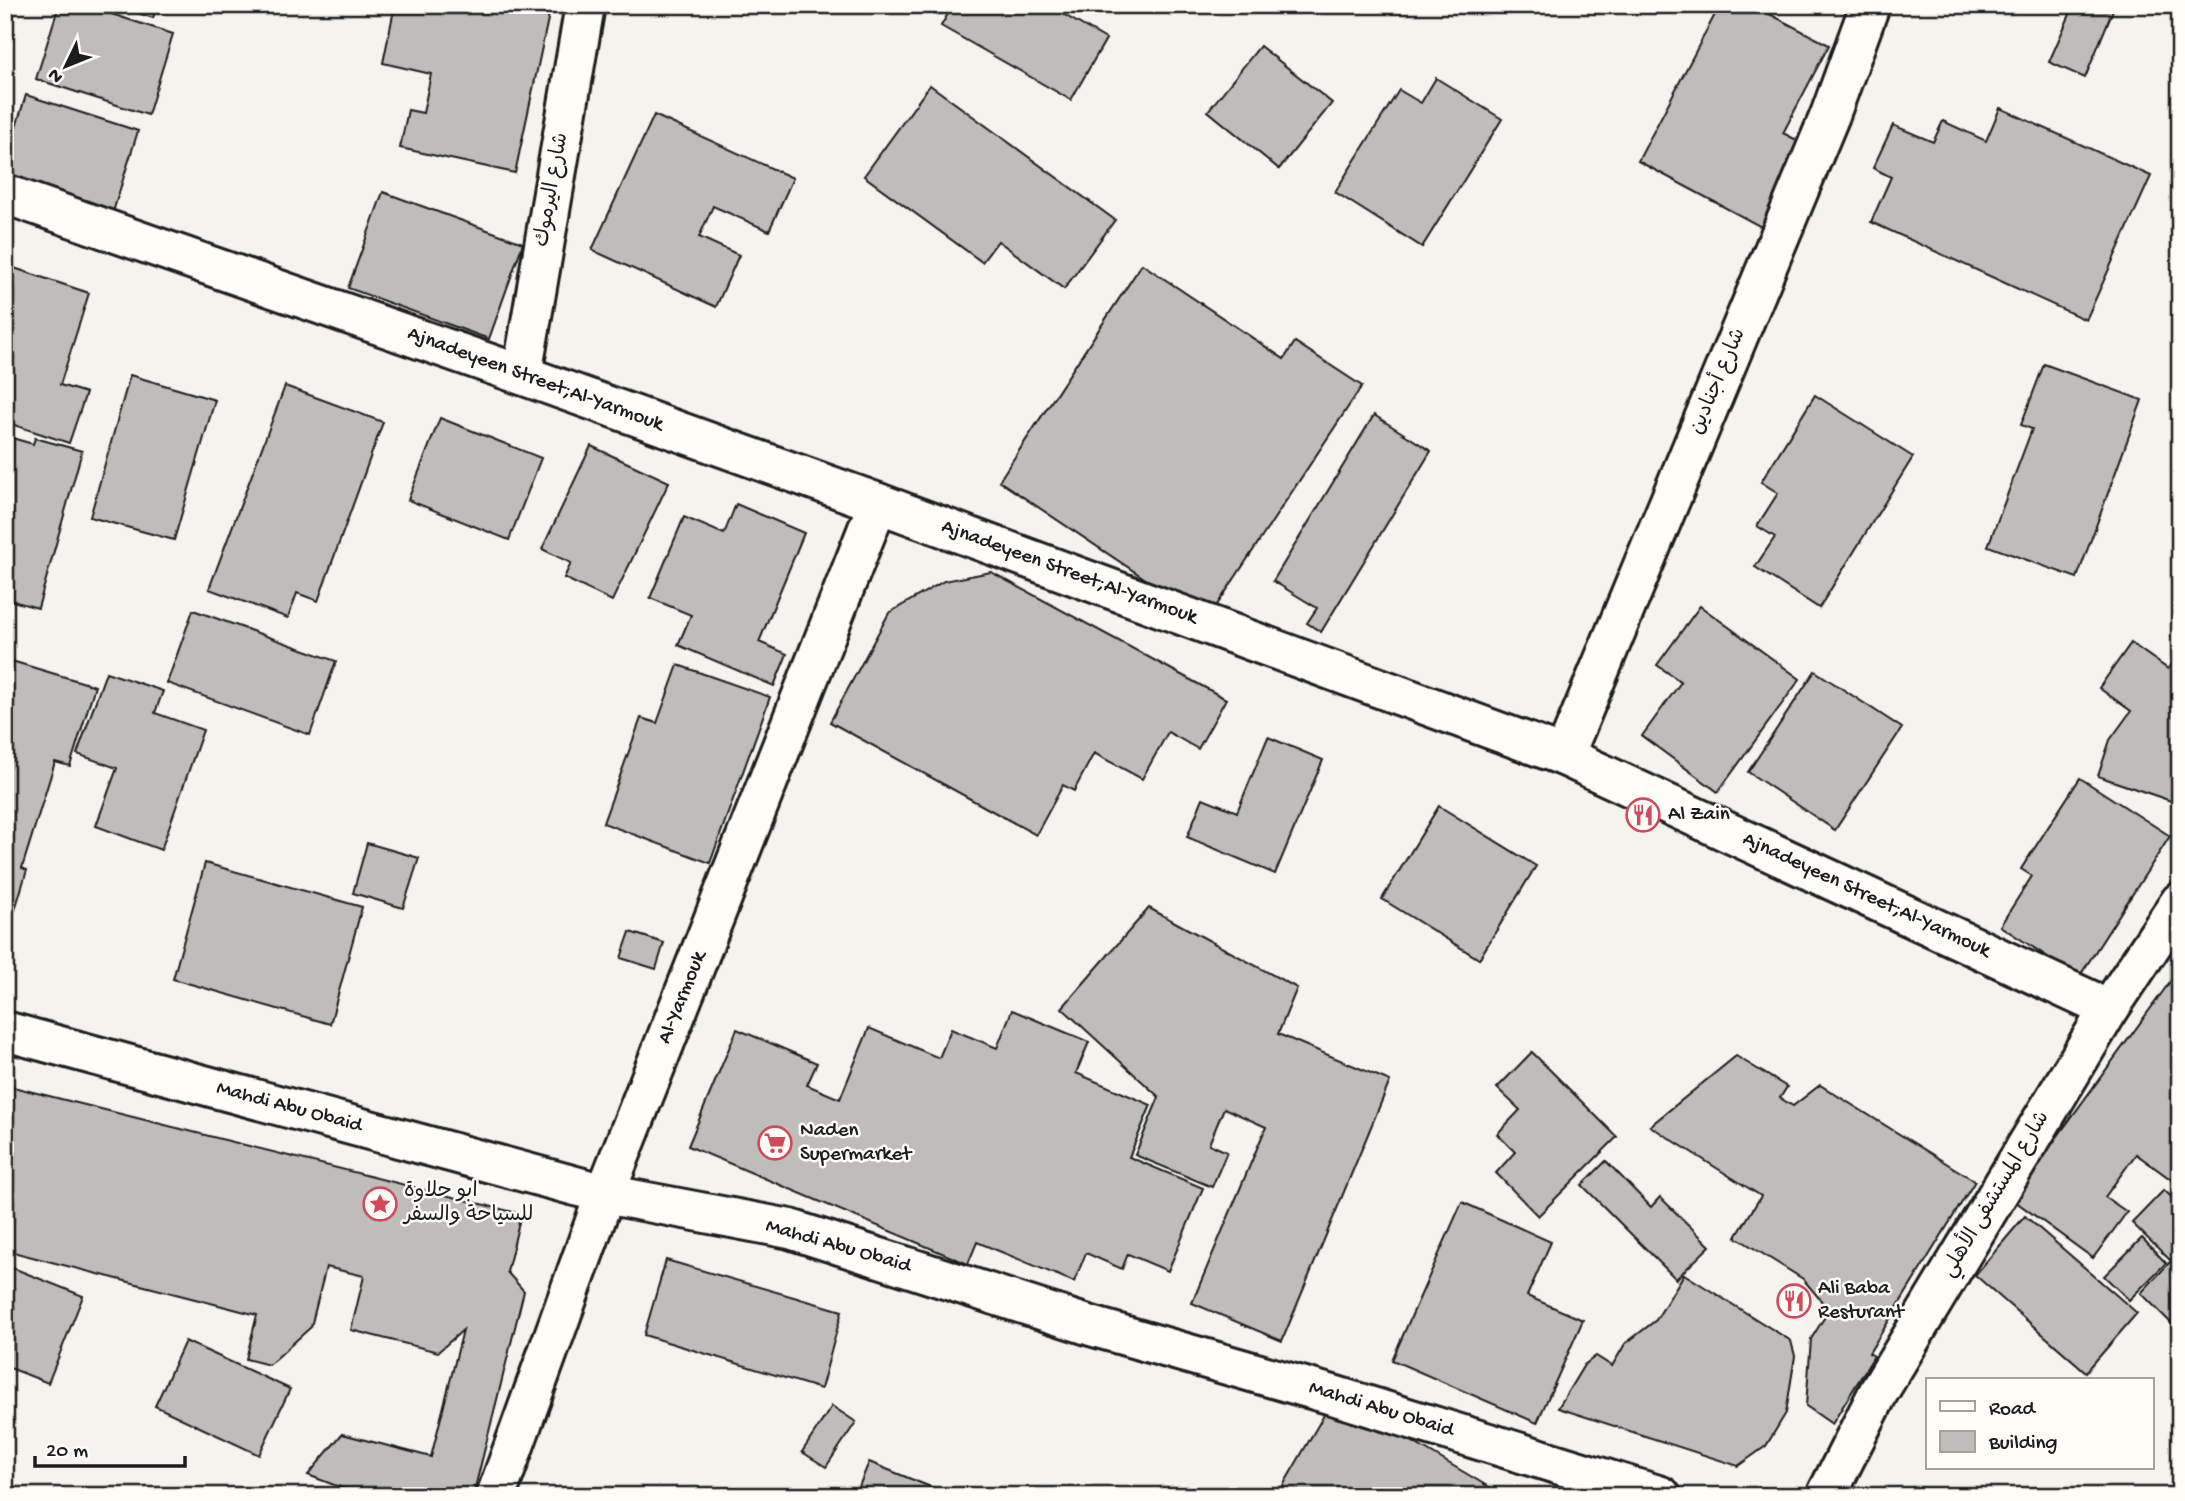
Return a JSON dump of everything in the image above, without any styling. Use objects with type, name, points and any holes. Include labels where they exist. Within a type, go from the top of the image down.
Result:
[{"type":"street","name":"شارع اليرموك","points":[[522,375],[585,5]]},
{"type":"street","name":"شارع أجنادين","points":[[1564,756],[1830,115],[1870,5]]},
{"type":"street","name":"Ajnadeyeen Street;Al-Yarmouk","points":[[5,194],[878,503],[1564,756],[2109,1009]]},
{"type":"street","name":"Al-Yarmouk","points":[[496,1496],[605,1194],[878,503]]},
{"type":"street","name":"شارع المستشفى الأهلي","points":[[1826,1496],[1878,1393],[2109,1009],[2180,902]]},
{"type":"street","name":"Mahdi Abu Obaid","points":[[5,1031],[605,1194],[790,1229],[1091,1326],[1349,1400],[1661,1496]]},
{"type":"building","points":[[59,5],[84,5],[173,34],[148,115],[36,79]]},
{"type":"building","points":[[113,5],[157,5],[153,18]]},
{"type":"building","points":[[395,5],[551,5],[515,173],[400,148],[408,110],[423,113],[431,74],[383,63]]},
{"type":"building","points":[[953,5],[1047,5],[1106,39],[1071,100],[941,26]]},
{"type":"building","points":[[1720,5],[1752,5],[1829,45],[1783,133],[1808,146],[1765,229],[1638,161]]},
{"type":"building","points":[[2074,5],[2115,5],[2085,78],[2049,62]]},
{"type":"building","points":[[1260,46],[1332,103],[1279,169],[1208,111]]},
{"type":"building","points":[[1436,78],[1502,119],[1422,247],[1335,192],[1399,90],[1421,103]]},
{"type":"building","points":[[930,85],[1115,220],[1064,289],[998,241],[982,262],[864,176]]},
{"type":"building","points":[[26,95],[138,131],[113,212],[5,177],[5,162]]},
{"type":"building","points":[[2000,108],[2151,176],[2086,320],[1871,222],[1891,177],[1873,168],[1893,125],[1933,142],[1943,121],[1986,141]]},
{"type":"building","points":[[654,115],[793,178],[769,231],[713,206],[699,237],[739,255],[716,307],[592,250]]},
{"type":"building","points":[[383,192],[523,243],[489,339],[348,288]]},
{"type":"building","points":[[1142,264],[1284,359],[1295,342],[1362,386],[1207,620],[999,481]]},
{"type":"building","points":[[5,265],[89,293],[60,385],[86,393],[69,443],[5,422]]},
{"type":"building","points":[[2044,364],[2142,400],[2077,578],[1988,546],[2032,429],[2021,425]]},
{"type":"building","points":[[130,375],[215,400],[174,540],[90,517]]},
{"type":"building","points":[[285,386],[383,422],[318,601],[297,593],[288,618],[209,589]]},
{"type":"building","points":[[1815,395],[1913,457],[1819,608],[1755,567],[1775,537],[1757,526],[1778,493],[1761,482]]},
{"type":"building","points":[[1374,415],[1431,451],[1321,632],[1307,623],[1317,608],[1273,581]]},
{"type":"building","points":[[440,418],[541,458],[509,540],[408,500]]},
{"type":"building","points":[[5,436],[33,444],[35,438],[82,451],[38,608],[5,599]]},
{"type":"building","points":[[591,446],[669,482],[612,601],[564,578],[571,563],[542,549]]},
{"type":"building","points":[[736,504],[804,533],[759,642],[787,654],[774,686],[678,645],[691,615],[650,598],[684,517],[724,534]]},
{"type":"building","points":[[991,572],[1226,699],[1198,749],[1168,732],[1142,779],[1094,753],[1074,791],[1063,785],[1036,835],[830,722],[889,613],[944,581]]},
{"type":"building","points":[[1700,606],[1800,679],[1718,792],[1642,736],[1681,682],[1657,665]]},
{"type":"building","points":[[193,610],[336,661],[310,735],[167,683]]},
{"type":"building","points":[[2131,643],[2168,669],[2180,652],[2180,804],[2098,776],[2110,740],[2131,711],[2099,688]]},
{"type":"building","points":[[5,659],[95,686],[70,766],[55,762],[22,868],[27,870],[5,943]]},
{"type":"building","points":[[678,665],[770,697],[710,863],[603,823],[641,718],[657,723]]},
{"type":"building","points":[[1815,671],[1902,728],[1835,830],[1748,772]]},
{"type":"building","points":[[106,672],[163,691],[155,713],[203,730],[161,850],[96,826],[117,768],[77,754]]},
{"type":"building","points":[[1268,737],[1323,760],[1275,874],[1187,837],[1203,798],[1237,812]]},
{"type":"building","points":[[2080,778],[2170,836],[2079,977],[2000,926],[2032,876],[2021,869]]},
{"type":"building","points":[[1439,806],[1536,866],[1479,959],[1382,899]]},
{"type":"building","points":[[367,843],[419,858],[403,908],[353,893]]},
{"type":"building","points":[[205,863],[362,907],[330,1024],[173,979]]},
{"type":"building","points":[[1149,908],[1297,988],[1278,1034],[1390,1081],[1282,1341],[1192,1303],[1266,1127],[1224,1108],[1209,1144],[1227,1152],[1212,1187],[1135,1155],[1159,1097],[1062,1008]]},
{"type":"building","points":[[630,932],[664,943],[656,969],[621,958]]},
{"type":"building","points":[[2180,968],[2180,1186],[2136,1154],[2105,1197],[2127,1212],[2093,1258],[2012,1199]]},
{"type":"building","points":[[1012,1010],[1089,1042],[1076,1073],[1151,1105],[1129,1157],[1203,1188],[1168,1271],[1128,1254],[1122,1269],[1086,1253],[1074,1282],[977,1242],[968,1264],[688,1146],[737,1029],[817,1063],[807,1085],[840,1099],[869,1028],[939,1058],[951,1029],[997,1048]]},
{"type":"building","points":[[1532,1052],[1617,1137],[1538,1216],[1496,1173],[1515,1152],[1497,1134],[1520,1110],[1497,1088]]},
{"type":"building","points":[[1736,1056],[1787,1087],[1780,1098],[1793,1106],[1820,1085],[1975,1181],[1869,1353],[1874,1356],[1832,1424],[1806,1406],[1811,1339],[1829,1310],[1803,1279],[1736,1237],[1761,1196],[1650,1126]]},
{"type":"building","points":[[5,1085],[521,1214],[507,1272],[524,1291],[473,1496],[363,1496],[308,1475],[342,1434],[431,1457],[463,1330],[438,1352],[351,1330],[364,1276],[326,1267],[311,1327],[269,1365],[246,1359],[257,1315],[5,1250]]},
{"type":"building","points":[[1606,1161],[1651,1207],[1660,1197],[1710,1246],[1676,1279],[1582,1185]]},
{"type":"building","points":[[2164,1190],[2180,1205],[2179,1331],[2141,1293],[2171,1261],[2132,1223]]},
{"type":"building","points":[[1462,1202],[1551,1242],[1527,1296],[1583,1320],[1537,1423],[1392,1360]]},
{"type":"building","points":[[2025,1216],[2137,1313],[2086,1372],[1975,1275]]},
{"type":"building","points":[[2142,1238],[2166,1263],[2129,1300],[2104,1276]]},
{"type":"building","points":[[666,1260],[842,1311],[821,1389],[644,1335]]},
{"type":"building","points":[[8,1266],[83,1296],[48,1383],[5,1366],[5,1272]]},
{"type":"building","points":[[1684,1274],[1791,1341],[1795,1356],[1786,1413],[1766,1446],[1738,1466],[1558,1408],[1584,1365],[1596,1356],[1612,1366],[1625,1344],[1656,1320]]},
{"type":"building","points":[[185,1341],[290,1389],[259,1455],[155,1406]]},
{"type":"building","points":[[1335,1396],[1489,1487],[1484,1496],[1277,1496]]},
{"type":"building","points":[[832,1406],[856,1422],[826,1467],[802,1452]]},
{"type":"building","points":[[869,1462],[953,1496],[855,1496]]},
{"type":"place","name":"Al Zain","points":[[1643,815]]},
{"type":"place","name":"Naden Supermarket","points":[[775,1143]]},
{"type":"place","name":"ابو حلاوة للسياحة والسفر","points":[[380,1204]]},
{"type":"place","name":"Ali Baba Resturant","points":[[1794,1301]]}]
